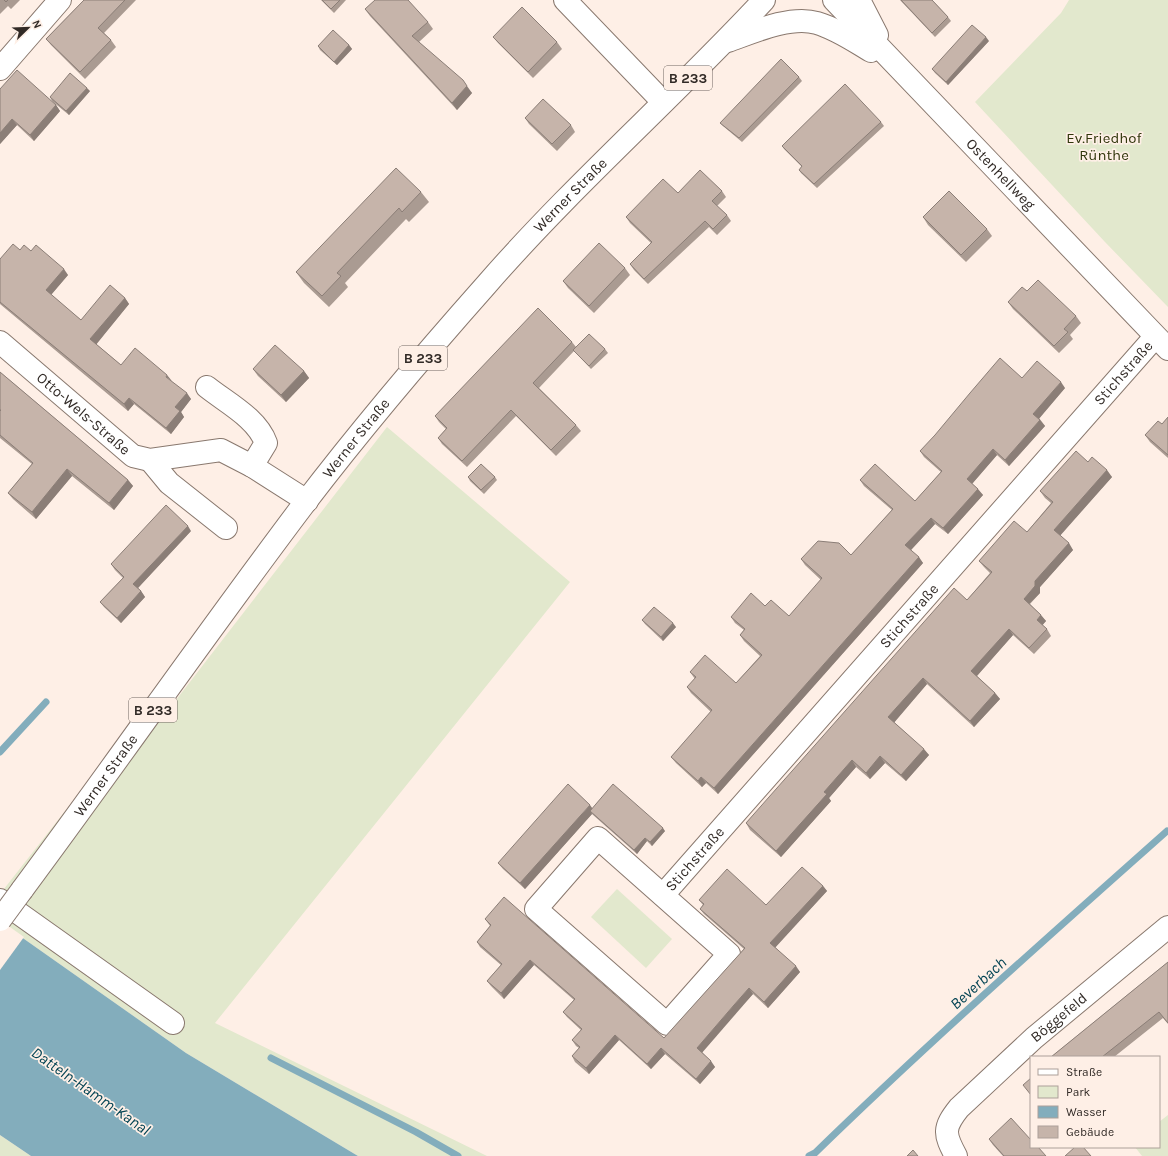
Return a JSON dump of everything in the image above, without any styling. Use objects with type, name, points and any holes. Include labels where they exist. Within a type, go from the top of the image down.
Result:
[{"type":"street","points":[[0,69],[60,0]]},
{"type":"street","points":[[565,0],[664,102]]},
{"type":"street","name":"Werner Straße","points":[[0,920],[307,501],[369,422],[488,282],[544,220],[724,43],[764,0]]},
{"type":"street","name":"Ostenhellweg","points":[[834,0],[1162,343]]},
{"type":"street","points":[[859,0],[895,65]]},
{"type":"street","points":[[724,43],[773,26],[795,21],[816,22],[844,35],[895,65]]},
{"type":"street","name":"Otto-Wels-Straße","points":[[0,342],[133,456],[150,460],[221,450],[252,466],[307,501]]},
{"type":"street","name":"Stichstraße","points":[[663,895],[1162,343]]},
{"type":"street","points":[[207,387],[249,419],[262,432],[266,443],[252,466]]},
{"type":"street","points":[[150,460],[169,483],[226,528]]},
{"type":"street","name":"Stichstraße","points":[[598,838],[663,895],[729,954],[667,1024],[536,909],[598,838]]},
{"type":"street","points":[[0,900],[173,1023]]},
{"type":"street","name":"Böggefeld","points":[[956,1156],[949,1142],[946,1131],[950,1119],[959,1108],[1034,1038],[1168,927]]},
{"type":"green space","name":"Ev.Friedhof Rünthe","points":[[1069,0],[1168,0],[1168,307],[1105,242],[975,102],[1061,13]]},
{"type":"green space","points":[[387,427],[570,582],[215,1023],[487,1156],[358,1156],[186,1053],[0,922],[0,894],[120,741],[135,753]]},
{"type":"green space","points":[[617,889],[672,939],[646,968],[591,917]]},
{"type":"green space","points":[[1168,1115],[1168,1156],[1142,1156],[1136,1148],[1160,1148],[1160,1121]]},
{"type":"green space","points":[[0,1135],[31,1156],[0,1156]]},
{"type":"water","name":"Datteln-Hamm-Kanal","points":[[0,922],[186,1053],[358,1156],[31,1156],[0,1135]]},
{"type":"pier","points":[[0,920],[24,937],[0,970]]},
{"type":"building","points":[[84,0],[125,0],[98,28],[111,40],[80,72],[46,39]]},
{"type":"building","points":[[322,0],[340,0],[331,9]]},
{"type":"building","points":[[375,0],[408,0],[428,22],[412,36],[463,80],[467,86],[452,103],[365,9]]},
{"type":"building","points":[[901,0],[932,0],[948,17],[932,33]]},
{"type":"building","points":[[522,7],[557,42],[528,72],[493,37]]},
{"type":"building","points":[[972,25],[986,37],[946,82],[932,69]]},
{"type":"building","points":[[333,30],[349,45],[334,62],[318,46]]},
{"type":"building","points":[[781,59],[799,77],[739,138],[720,123]]},
{"type":"building","points":[[17,70],[56,105],[30,135],[12,119],[0,133],[0,89]]},
{"type":"building","points":[[70,73],[87,88],[66,111],[50,97]]},
{"type":"building","points":[[845,84],[881,122],[814,184],[799,170],[802,166],[782,146]]},
{"type":"building","points":[[543,99],[571,125],[552,144],[525,118]]},
{"type":"building","points":[[396,168],[421,192],[402,212],[399,208],[337,273],[341,276],[322,296],[296,272]]},
{"type":"building","points":[[700,170],[722,191],[712,201],[727,215],[713,229],[705,221],[644,279],[630,264],[652,242],[626,217],[663,179],[678,193]]},
{"type":"building","points":[[949,191],[987,229],[961,255],[923,217]]},
{"type":"building","points":[[599,243],[625,268],[589,306],[563,281]]},
{"type":"building","points":[[13,244],[20,250],[24,245],[31,251],[36,245],[64,269],[46,290],[81,320],[110,285],[125,298],[90,339],[121,365],[135,348],[167,375],[166,377],[187,393],[175,407],[180,411],[166,428],[129,398],[124,404],[0,302],[0,259]]},
{"type":"building","points":[[1038,280],[1076,316],[1064,329],[1068,332],[1054,346],[1008,302],[1022,287],[1027,291]]},
{"type":"building","points":[[538,308],[572,342],[533,383],[576,425],[551,450],[511,410],[462,461],[438,438],[447,428],[435,416]]},
{"type":"building","points":[[589,334],[605,349],[589,366],[573,350]]},
{"type":"building","points":[[275,345],[304,371],[281,395],[253,369]]},
{"type":"building","points":[[1000,358],[1022,378],[1037,361],[1061,382],[1033,414],[1040,420],[1005,460],[993,449],[967,479],[978,489],[943,528],[931,518],[905,545],[919,557],[714,788],[701,777],[698,781],[671,757],[712,710],[687,687],[696,677],[690,672],[705,655],[736,683],[762,655],[740,635],[745,629],[731,617],[751,593],[765,606],[771,600],[789,616],[822,578],[801,559],[818,541],[839,543],[851,555],[893,509],[860,480],[875,464],[915,501],[942,471],[920,451]]},
{"type":"building","points":[[0,372],[128,480],[109,503],[67,469],[32,512],[8,493],[33,463],[0,435]]},
{"type":"building","points":[[1168,417],[1168,455],[1145,435],[1158,421],[1162,424]]},
{"type":"building","points":[[1076,451],[1088,462],[1092,457],[1107,470],[1054,530],[1069,543],[1035,581],[1035,586],[1024,599],[1041,615],[1037,620],[1047,629],[1029,648],[1009,629],[971,671],[995,693],[970,721],[923,678],[888,717],[924,749],[901,775],[880,756],[866,773],[852,760],[824,792],[827,794],[776,851],[746,823],[954,588],[967,600],[992,572],[979,561],[1014,521],[1027,532],[1053,502],[1040,491]]},
{"type":"building","points":[[481,464],[495,477],[481,490],[468,477]]},
{"type":"building","points":[[166,505],[188,526],[133,584],[141,591],[117,618],[100,602],[124,577],[111,564]]},
{"type":"building","points":[[654,607],[673,623],[661,637],[642,620]]},
{"type":"building","points":[[568,784],[590,805],[520,883],[498,863]]},
{"type":"building","points":[[613,784],[663,828],[650,842],[645,838],[634,850],[590,811]]},
{"type":"building","points":[[802,867],[823,886],[770,943],[796,966],[764,1002],[749,988],[697,1048],[711,1061],[696,1079],[661,1048],[647,1064],[615,1035],[586,1068],[572,1056],[580,1047],[572,1040],[582,1029],[563,1012],[575,999],[530,960],[501,993],[487,981],[502,964],[477,942],[491,925],[485,919],[504,897],[664,1038],[745,948],[700,909],[704,904],[699,900],[727,869],[766,905]]},
{"type":"building","points":[[1168,962],[1168,1023],[1159,1012],[1103,1056],[1052,1056]]},
{"type":"building","points":[[1030,1079],[1030,1094],[1023,1085]]},
{"type":"building","points":[[1011,1118],[1030,1139],[1030,1148],[1039,1148],[1046,1156],[1004,1156],[989,1139]]},
{"type":"building","points":[[1074,1148],[1084,1148],[1091,1156],[1065,1156]]},
{"type":"building","points":[[913,1150],[918,1156],[907,1156]]},
{"type":"waterway","points":[[0,752],[46,702]]},
{"type":"waterway","name":"Beverbach","points":[[809,1156],[815,1153],[945,1030],[1033,950],[1167,831]]},
{"type":"waterway","points":[[271,1058],[416,1132],[458,1156]]}]
